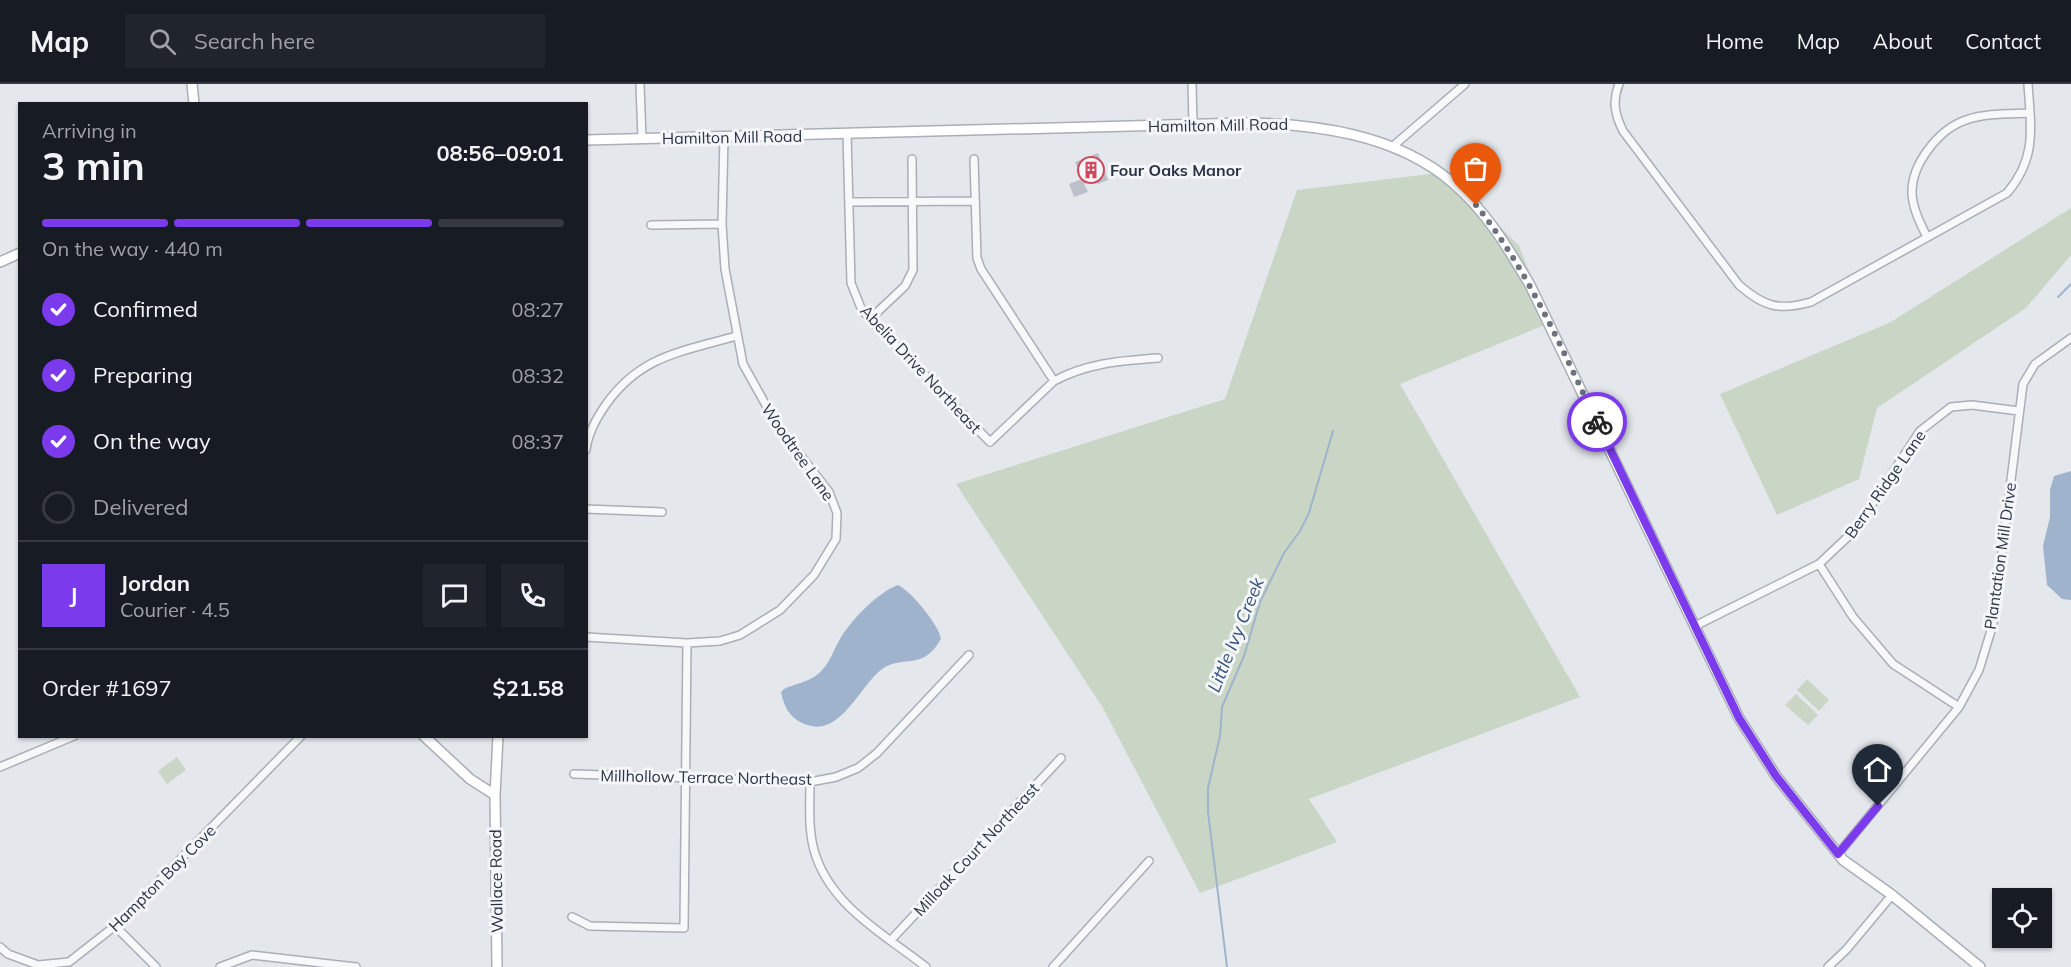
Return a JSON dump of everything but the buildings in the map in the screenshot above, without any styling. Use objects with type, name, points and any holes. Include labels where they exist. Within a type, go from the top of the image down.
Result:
[{"type":"main road","points":[[192,84],[194,102]]},
{"type":"main road","name":"Hamilton Mill Road","points":[[588,140],[1193,124],[1294,124],[1342,131],[1392,147],[1452,182],[1499,235],[1530,285],[1739,718],[1762,755],[1802,812],[1838,854],[1980,967]]},
{"type":"main road","points":[[0,262],[18,254]]},
{"type":"main road","points":[[426,738],[470,779],[495,795]]},
{"type":"main road","name":"Wallace Road","points":[[497,967],[495,795],[498,738]]},
{"type":"street","points":[[640,84],[642,139]]},
{"type":"street","points":[[1192,84],[1193,124]]},
{"type":"street","points":[[1392,147],[1465,84]]},
{"type":"street","points":[[1619,84],[1614,104],[1616,118],[1623,131],[1739,285],[1754,298],[1778,307],[1811,302],[2007,193],[2024,171],[2031,147],[2028,84]]},
{"type":"street","points":[[1927,237],[1915,210],[1912,184],[1923,159],[1941,135],[1967,119],[2030,113]]},
{"type":"street","name":"Abelia Drive Northeast","points":[[848,134],[851,283],[861,308],[990,442],[1054,381],[1093,364],[1158,358]]},
{"type":"street","name":"Woodtree Lane","points":[[588,637],[687,643],[720,641],[740,635],[780,610],[814,575],[831,552],[839,525],[829,492],[764,406],[743,364],[725,269],[722,224],[725,186],[724,137]]},
{"type":"street","points":[[870,319],[911,278],[914,270],[912,159]]},
{"type":"street","points":[[974,159],[975,243],[981,270],[1054,381]]},
{"type":"street","points":[[850,202],[974,201]]},
{"type":"street","points":[[651,225],[722,224]]},
{"type":"street","points":[[588,444],[597,417],[626,379],[637,370],[674,355],[736,336]]},
{"type":"street","name":"Plantation Mill Drive","points":[[1838,854],[1959,707],[1980,670],[1993,624],[2023,384],[2036,364],[2071,338]]},
{"type":"street","name":"Berry Ridge Lane","points":[[1695,626],[1819,564],[1855,530],[1920,431],[1951,407],[1972,405],[2019,411]]},
{"type":"street","points":[[588,509],[662,513]]},
{"type":"street","points":[[1819,564],[1853,617],[1893,664],[1959,707]]},
{"type":"street","points":[[572,917],[590,926],[684,928],[687,643]]},
{"type":"street","name":"Millhollow Terrace Northeast","points":[[574,774],[810,782],[836,777],[858,768],[877,753],[969,655]]},
{"type":"street","points":[[0,767],[69,738]]},
{"type":"street","name":"Hampton Bay Cove","points":[[0,947],[8,954],[38,965],[69,963],[115,926],[299,738]]},
{"type":"street","name":"Milloak Court Northeast","points":[[891,940],[1061,758]]},
{"type":"street","points":[[810,782],[810,825],[814,850],[822,873],[837,898],[926,967]]},
{"type":"street","points":[[1053,967],[1149,861]]},
{"type":"street","points":[[1828,967],[1846,951],[1892,895]]},
{"type":"street","points":[[115,926],[156,967]]},
{"type":"street","points":[[220,967],[252,955],[356,967]]},
{"type":"green space","points":[[1447,172],[1519,246],[1550,323],[1400,384],[1580,697],[1309,799],[1337,842],[1200,893],[1103,708],[956,484],[1225,399],[1297,190]]},
{"type":"green space","points":[[2071,208],[2071,255],[2026,308],[1877,408],[1859,479],[1777,515],[1720,394],[1891,322]]},
{"type":"green space","points":[[1807,679],[1829,700],[1819,711],[1797,690]]},
{"type":"green space","points":[[1796,694],[1818,715],[1808,725],[1785,705]]},
{"type":"green space","points":[[177,757],[186,770],[167,784],[158,771]]},
{"type":"water","points":[[2071,471],[2071,600],[2062,599],[2047,585],[2043,546],[2050,517],[2050,490],[2054,476]]},
{"type":"water","points":[[898,585],[917,601],[939,633],[941,639],[934,649],[920,659],[890,665],[882,669],[847,710],[826,725],[814,726],[800,722],[792,716],[787,710],[781,692],[818,674],[858,616],[882,594]]},
{"type":"waterway","points":[[2058,297],[2071,284]]},
{"type":"waterway","name":"Little Ivy Creek","points":[[1227,967],[1208,812],[1208,788],[1220,736],[1222,707],[1244,656],[1260,602],[1284,553],[1300,531],[1309,513],[1333,431]]},
{"type":"way so far","points":[[1476,205],[1499,235],[1530,285],[1597,422]]},
{"type":"place","name":"Four Oaks Manor","points":[[1091,170]]},
{"type":"route","points":[[1597,422],[1739,718],[1782,785],[1838,854],[1878,806]]}]
